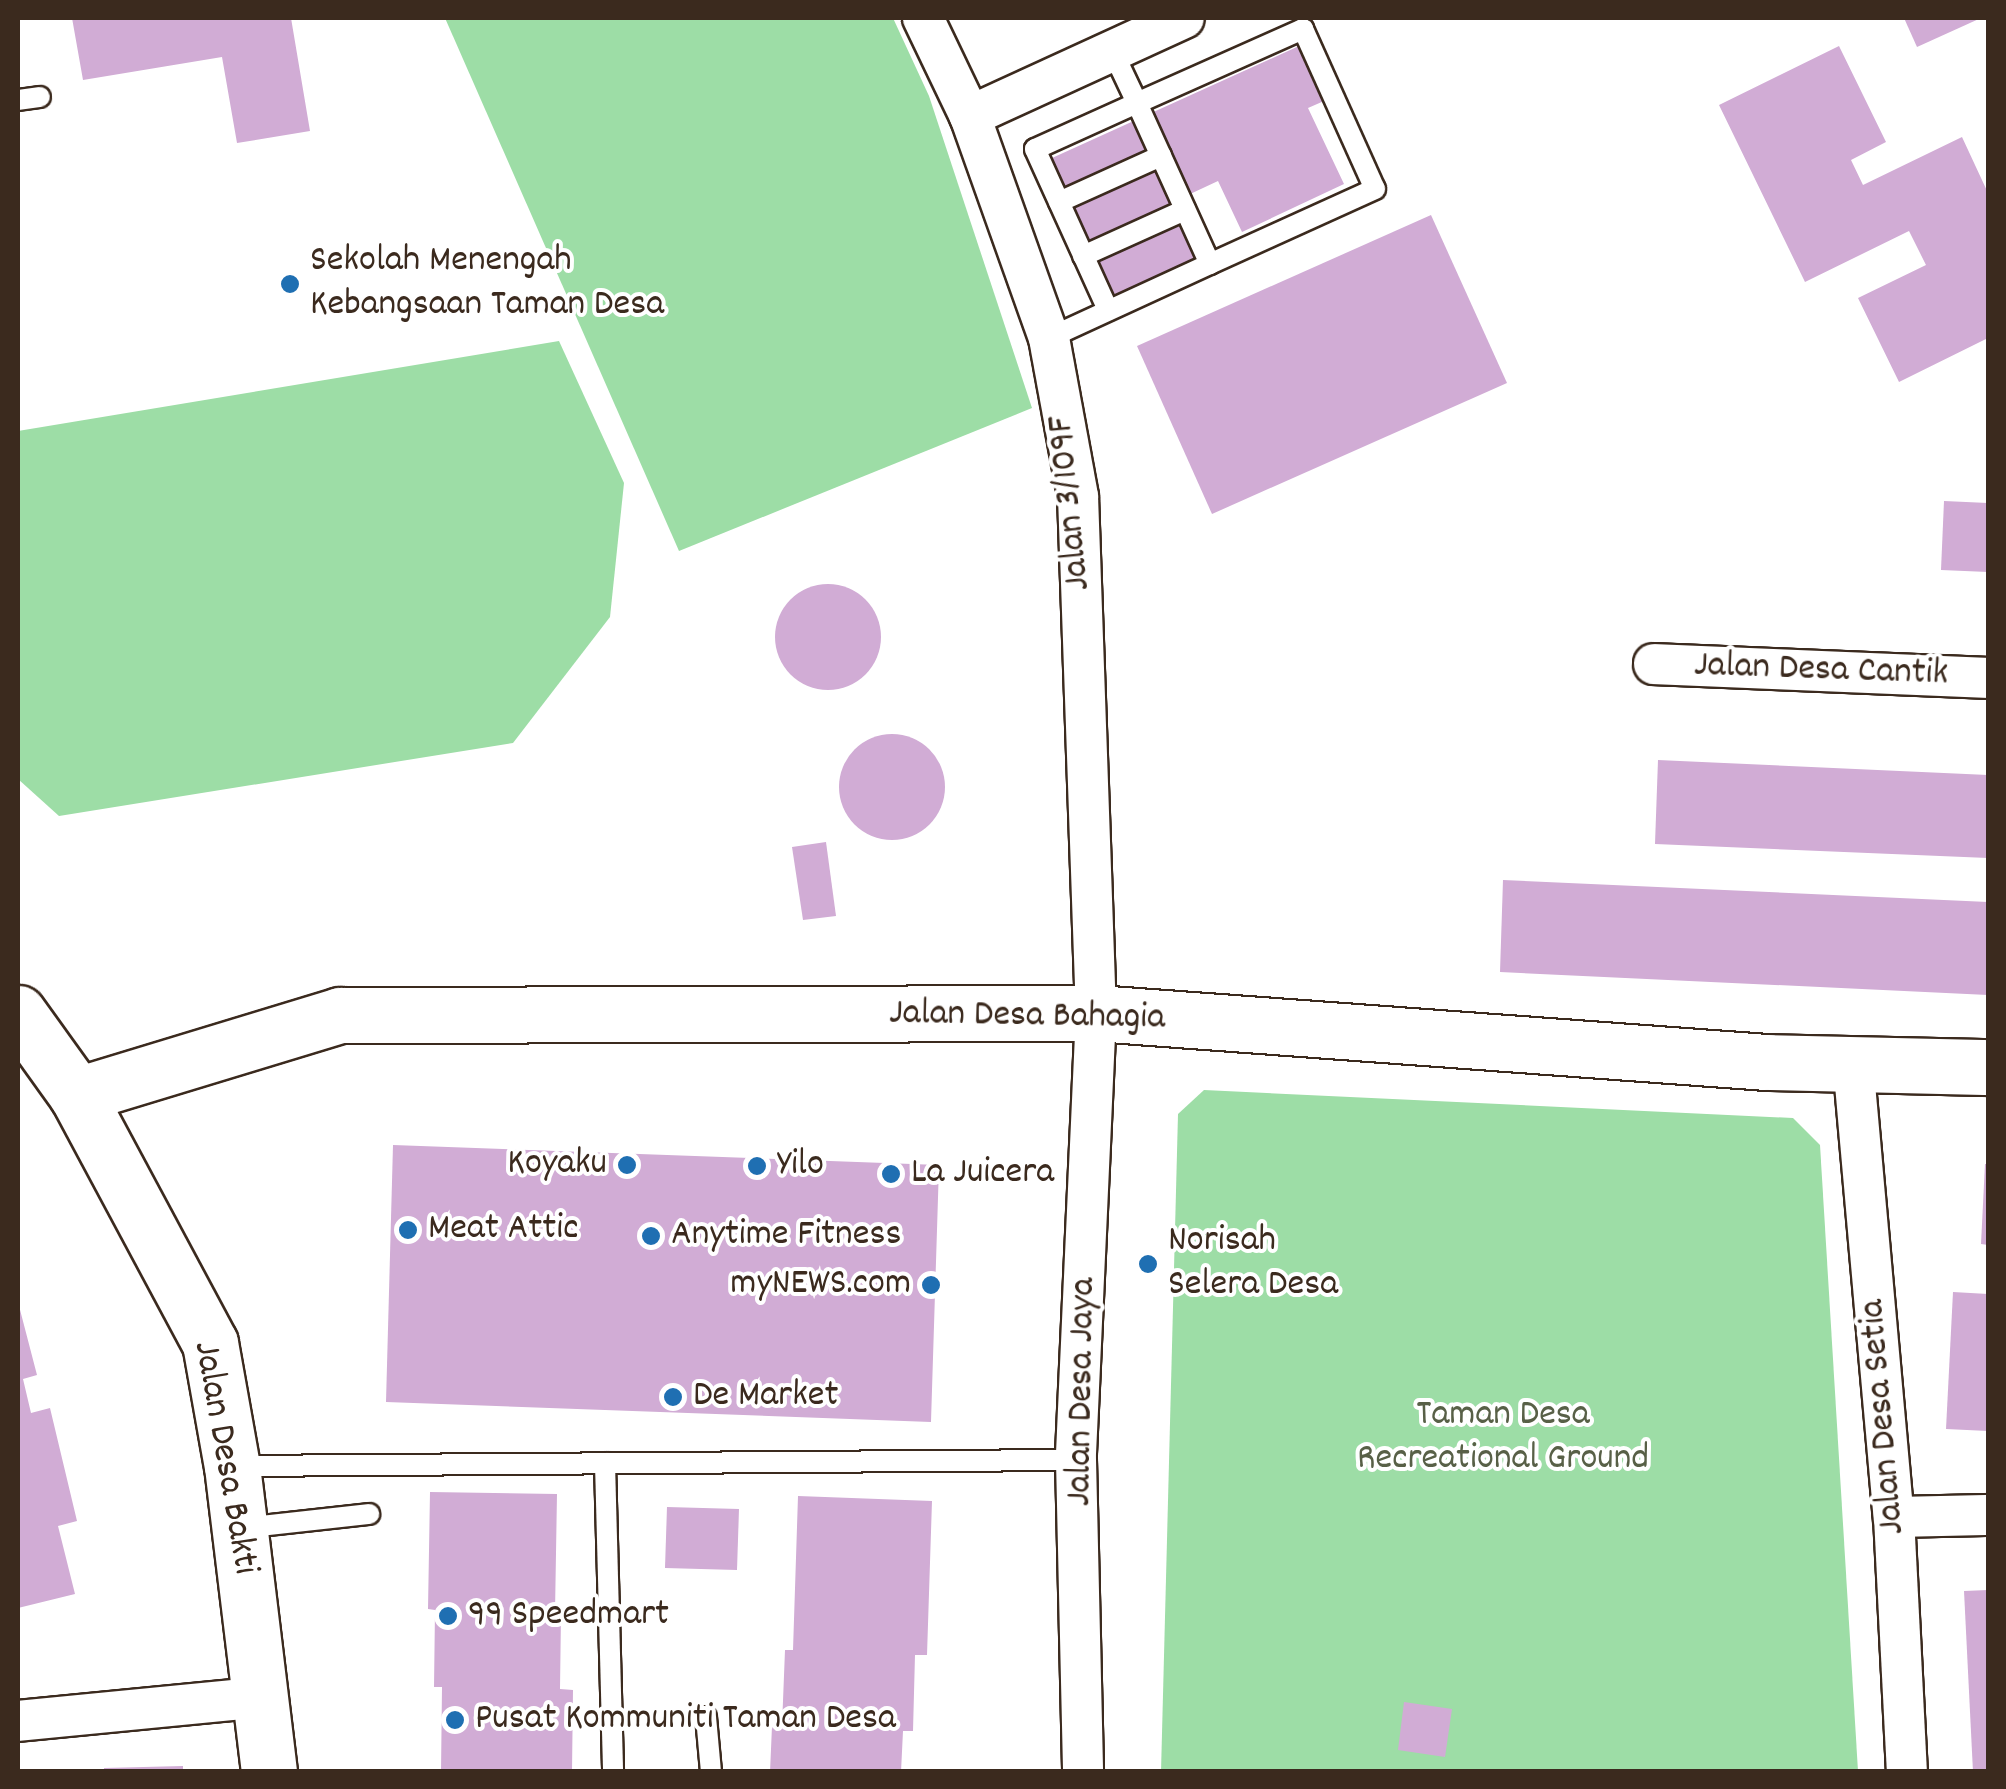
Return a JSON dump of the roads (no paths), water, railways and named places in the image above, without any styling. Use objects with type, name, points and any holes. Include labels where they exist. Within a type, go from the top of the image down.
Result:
[{"type":"street","name":"Jalan 3/109F","points":[[923,18],[970,116],[1048,338],[1078,496],[1096,1013]]},
{"type":"street","points":[[970,116],[1184,18]]},
{"type":"street","name":"Jalan Desa Cantik","points":[[1654,664],[1988,678]]},
{"type":"street","name":"Jalan Desa Bakti","points":[[18,1013],[76,1095],[210,1343],[232,1466],[263,1697],[269,1772]]},
{"type":"street","name":"Jalan Desa Bahagia","points":[[76,1095],[340,1014],[1096,1013],[1766,1062],[1988,1066]]},
{"type":"street","name":"Jalan Desa Jaya","points":[[1083,1772],[1076,1460],[1096,1013]]},
{"type":"street","name":"Jalan Desa Setia","points":[[1853,1062],[1894,1517],[1907,1772]]},
{"type":"street","points":[[1894,1517],[1988,1515]]},
{"type":"street","points":[[18,1721],[263,1697]]},
{"type":"lane","points":[[1048,338],[1375,189],[1302,28],[1035,150],[1108,310]]},
{"type":"lane","points":[[1112,50],[1210,264]]},
{"type":"lane","points":[[18,100],[40,97]]},
{"type":"lane","points":[[1059,202],[1160,156]]},
{"type":"lane","points":[[1084,256],[1185,210]]},
{"type":"lane","points":[[232,1466],[1076,1460]]},
{"type":"lane","points":[[604,1463],[613,1772]]},
{"type":"lane","points":[[240,1528],[369,1514]]},
{"type":"lane","points":[[706,1717],[711,1772]]},
{"type":"place","name":"Sekolah Menengah Kebangsaan Taman Desa","points":[[290,284]]},
{"type":"place","name":"Koyaku","points":[[627,1165]]},
{"type":"place","name":"Yilo","points":[[757,1166]]},
{"type":"place","name":"La Juicera","points":[[891,1174]]},
{"type":"place","name":"Meat Attic","points":[[408,1230]]},
{"type":"place","name":"Anytime Fitness","points":[[651,1236]]},
{"type":"place","name":"Norisah Selera Desa","points":[[1148,1264]]},
{"type":"place","name":"myNEWS.com","points":[[931,1285]]},
{"type":"place","name":"De Market","points":[[673,1397]]},
{"type":"place","name":"99 Speedmart","points":[[448,1616]]},
{"type":"place","name":"Pusat Kommuniti Taman Desa","points":[[455,1720]]},
{"type":"park label","name":"Taman Desa Recreational Ground","points":[[1503,1438]]}]
